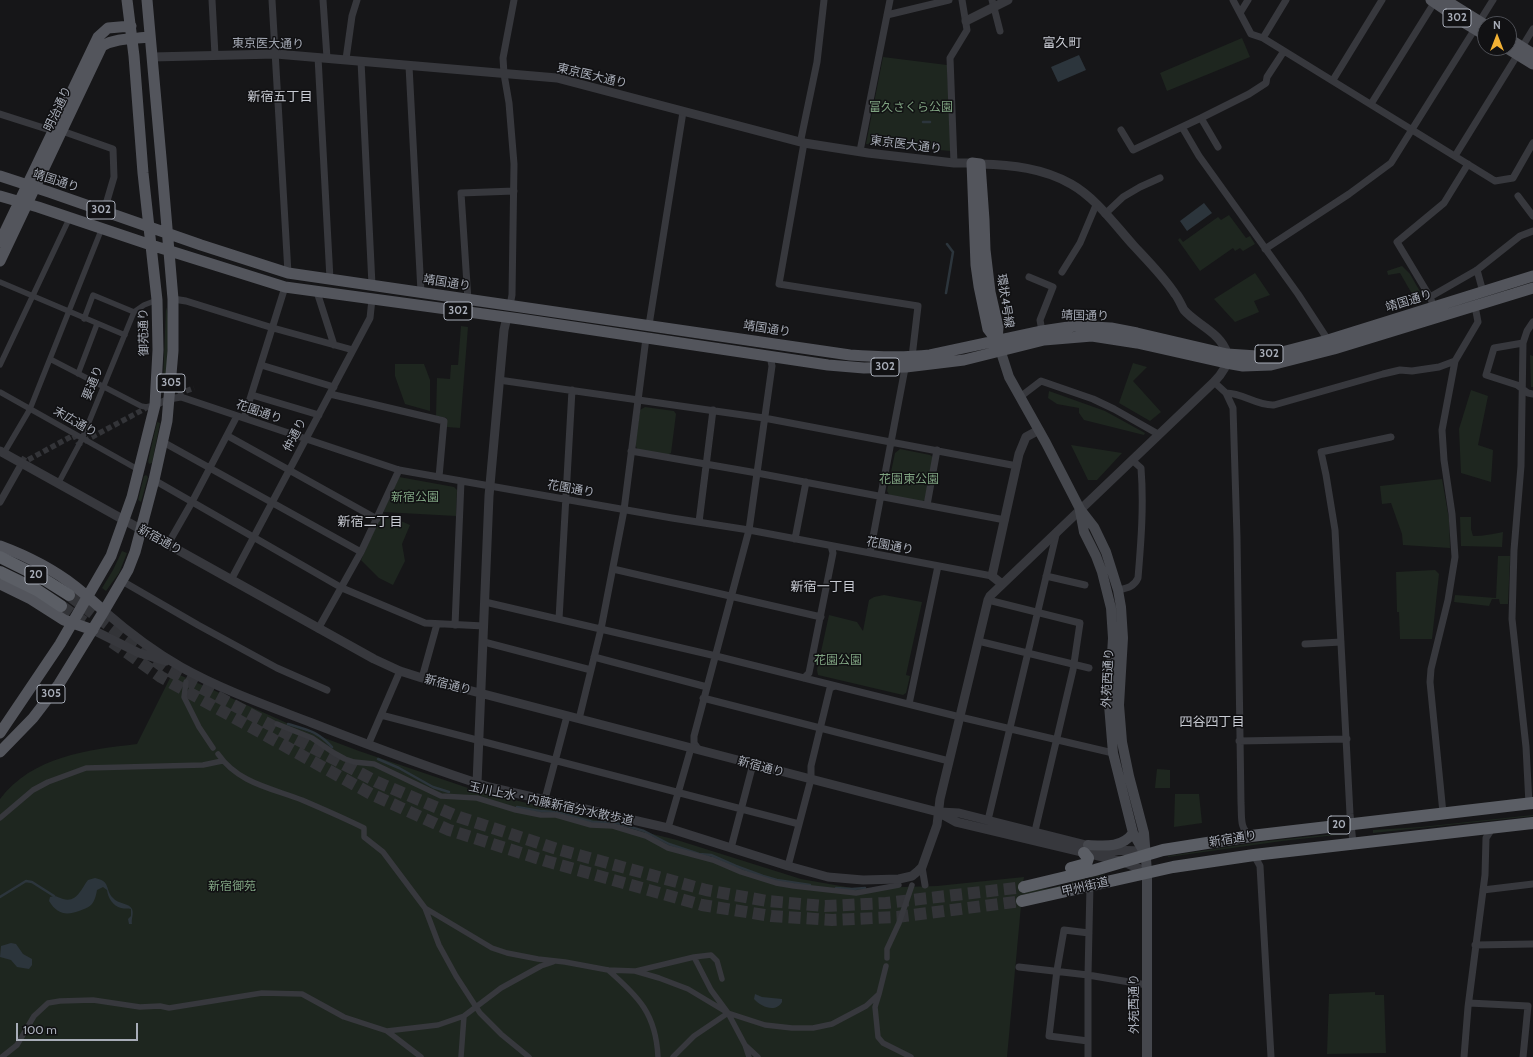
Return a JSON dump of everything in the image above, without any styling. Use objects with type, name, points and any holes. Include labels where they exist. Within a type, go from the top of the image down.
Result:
[{"type":"highway","name":"20","points":[[0,557],[42,578],[69,595]]},
{"type":"highway","name":"20","points":[[0,572],[37,590],[61,606]]},
{"type":"highway","name":"新宿通り","points":[[1146,854],[1252,836],[1531,804]]},
{"type":"highway","name":"新宿通り","points":[[1254,855],[1533,822]]},
{"type":"highway","name":"甲州街道","points":[[1086,849],[1088,858],[1086,864],[1059,871],[1024,887],[1124,862],[1146,854]]},
{"type":"highway","name":"20","points":[[1147,872],[1254,855]]},
{"type":"highway","name":"甲州街道","points":[[1022,901],[1147,872]]},
{"type":"main road","name":"305","points":[[127,0],[131,26]]},
{"type":"main road","name":"305","points":[[0,752],[33,718],[59,684],[122,581],[135,552],[163,442],[167,419],[173,351],[172,299],[147,0]]},
{"type":"main road","name":"302","points":[[1445,0],[1477,23]]},
{"type":"main road","name":"302","points":[[1432,1],[1477,24]]},
{"type":"main road","name":"御苑通り","points":[[72,623],[109,561],[116,543],[139,470],[155,404],[158,350],[157,300],[131,26]]},
{"type":"main road","name":"明治通り","points":[[58,131],[98,37],[108,28],[131,26]]},
{"type":"main road","name":"明治通り","points":[[0,261],[31,186],[102,46],[110,42],[149,37]]},
{"type":"main road","points":[[1517,48],[1533,64]]},
{"type":"main road","points":[[1517,50],[1533,54]]},
{"type":"main road","points":[[138,110],[156,108]]},
{"type":"main road","name":"環状4号線","points":[[976,163],[976,265],[988,329],[999,346]]},
{"type":"main road","name":"靖国通り","points":[[0,176],[288,273],[857,356],[908,360]]},
{"type":"main road","name":"靖国通り","points":[[0,196],[285,287],[507,317],[828,365],[864,368],[943,353],[1044,340],[1092,336],[1137,342],[1227,358],[1269,354],[1328,340],[1432,302],[1483,292],[1533,276]]},
{"type":"main road","name":"明治通り","points":[[0,242],[24,203]]},
{"type":"main road","points":[[372,285],[372,299]]},
{"type":"main road","name":"靖国通り","points":[[999,346],[1042,331],[1075,326],[1111,328],[1257,366],[1286,363],[1533,288]]},
{"type":"main road","points":[[507,317],[510,305]]},
{"type":"main road","points":[[768,343],[770,356]]},
{"type":"main road","name":"外苑西通り","points":[[999,346],[1009,377],[1080,509],[1097,533],[1108,557],[1118,590],[1121,607],[1123,638],[1119,705],[1122,742],[1129,776],[1142,824],[1146,854],[1147,1057]]},
{"type":"main road","name":"外苑西通り","points":[[1080,509],[1084,532],[1102,572],[1111,608],[1113,638],[1109,705],[1113,753],[1133,833],[1146,854]]},
{"type":"main road","points":[[0,546],[44,567],[72,584],[104,612]]},
{"type":"main road","points":[[0,584],[26,596],[60,618],[93,630]]},
{"type":"main road","name":"305","points":[[0,733],[60,644],[72,623]]},
{"type":"main road","points":[[1086,849],[1113,846],[1130,838],[1133,833]]},
{"type":"street","points":[[212,0],[215,55]]},
{"type":"street","points":[[272,0],[288,273]]},
{"type":"street","points":[[323,0],[322,57],[330,279]]},
{"type":"street","points":[[346,59],[352,16],[356,0]]},
{"type":"street","points":[[510,305],[512,295],[514,164],[509,102],[503,58],[514,0]]},
{"type":"street","points":[[824,0],[817,62],[801,139],[804,143],[779,284],[918,306],[870,553]]},
{"type":"street","points":[[860,151],[890,0]]},
{"type":"street","points":[[887,15],[949,0]]},
{"type":"street","points":[[954,163],[950,58],[968,30],[962,0]]},
{"type":"street","points":[[966,21],[992,4],[1008,0]]},
{"type":"street","points":[[1233,0],[1251,34],[1263,38],[1284,50],[1495,180],[1513,178],[1533,143]]},
{"type":"street","points":[[1240,13],[1248,0]]},
{"type":"street","points":[[1263,38],[1286,0]]},
{"type":"street","points":[[1333,80],[1382,0]]},
{"type":"street","points":[[1485,16],[1493,0]]},
{"type":"street","points":[[1371,104],[1432,1]]},
{"type":"street","points":[[992,4],[1000,31]]},
{"type":"street","points":[[1455,156],[1533,29]]},
{"type":"street","points":[[1265,248],[1349,194],[1391,163],[1477,30]]},
{"type":"street","points":[[1120,130],[1133,150],[1201,118],[1249,94],[1266,83],[1284,50]]},
{"type":"street","name":"東京医大通り","points":[[152,57],[276,54],[346,59],[564,80],[804,143],[954,163],[1003,164],[1040,171],[1071,184],[1084,193],[1106,214],[1175,294],[1184,310],[1218,339],[1227,358]]},
{"type":"street","points":[[361,61],[372,285]]},
{"type":"street","points":[[409,66],[421,292]]},
{"type":"street","points":[[648,325],[683,112]]},
{"type":"street","points":[[0,114],[113,149],[114,177],[104,211]]},
{"type":"street","points":[[1201,118],[1218,147]]},
{"type":"street","points":[[1182,127],[1199,156],[1265,248],[1328,340]]},
{"type":"street","points":[[1468,164],[1444,203],[1397,242],[1432,302],[1477,270],[1520,236],[1533,230]]},
{"type":"street","points":[[1106,214],[1123,198],[1140,187],[1160,178]]},
{"type":"street","points":[[468,300],[461,193],[514,191]]},
{"type":"street","points":[[1518,196],[1533,216]]},
{"type":"street","points":[[1062,272],[1080,243],[1096,205]]},
{"type":"street","points":[[0,365],[70,218]]},
{"type":"street","points":[[2,452],[30,409],[102,228]]},
{"type":"street","points":[[1477,270],[1483,292]]},
{"type":"street","points":[[1029,277],[1054,287],[1040,320],[1042,331]]},
{"type":"street","points":[[0,282],[125,335]]},
{"type":"street","points":[[168,544],[228,436],[241,417],[252,395],[285,287]]},
{"type":"street","points":[[317,292],[334,345]]},
{"type":"street","points":[[84,318],[93,295],[134,312],[144,305],[157,300]]},
{"type":"street","points":[[172,299],[186,301],[272,328],[353,350]]},
{"type":"street","name":"仲通り","points":[[231,580],[370,318],[372,299]]},
{"type":"street","points":[[1443,813],[1430,682],[1431,669],[1448,600],[1455,557],[1452,514],[1444,460],[1442,430],[1455,361],[1478,322],[1475,306]]},
{"type":"street","name":"要通り","points":[[58,484],[82,439],[134,312]]},
{"type":"street","points":[[478,783],[490,486],[504,330],[507,317]]},
{"type":"street","points":[[1531,804],[1512,620],[1514,550],[1521,466],[1523,344],[1527,331],[1533,322]]},
{"type":"street","points":[[78,374],[97,324]]},
{"type":"street","points":[[579,719],[601,629],[624,510],[646,338]]},
{"type":"street","points":[[1523,344],[1494,348],[1486,375],[1517,385],[1528,393],[1533,394]]},
{"type":"street","points":[[700,751],[695,746],[694,740],[703,698],[716,656],[749,530],[772,366],[770,356]]},
{"type":"street","points":[[104,612],[140,641],[176,664],[240,695],[426,767],[478,783],[668,828],[828,877],[849,880],[899,879],[912,876],[920,869],[937,826],[940,799],[990,596],[1214,382],[1222,373],[1227,358]]},
{"type":"street","points":[[50,359],[141,406],[146,407],[155,404]]},
{"type":"street","points":[[1226,393],[1235,393],[1264,405],[1274,405],[1400,370],[1412,371],[1439,367],[1455,361]]},
{"type":"street","points":[[261,365],[332,390],[444,420],[439,477]]},
{"type":"street","points":[[500,380],[764,418],[1017,466]]},
{"type":"street","points":[[1020,397],[1041,381],[1093,399],[1158,434]]},
{"type":"street","points":[[1214,382],[1226,393],[1233,408],[1235,450],[1239,774],[1243,827],[1246,833],[1252,836]]},
{"type":"street","points":[[559,619],[572,390]]},
{"type":"street","name":"末広通り","points":[[0,392],[139,470]]},
{"type":"street","points":[[252,395],[319,415]]},
{"type":"street","name":"花園通り","points":[[155,404],[181,397],[399,470],[624,510],[749,530],[992,576]]},
{"type":"street","points":[[699,522],[713,410]]},
{"type":"street","points":[[1002,584],[992,576],[1017,466],[1026,437],[1038,430]]},
{"type":"street","points":[[228,436],[377,519]]},
{"type":"street","points":[[1353,844],[1335,530],[1321,452],[1391,437]]},
{"type":"street","points":[[163,442],[361,552]]},
{"type":"street","points":[[927,505],[937,450]]},
{"type":"street","points":[[631,451],[806,482],[1005,520]]},
{"type":"street","name":"新宿通り","points":[[2,452],[318,629],[400,671],[700,751],[938,812],[958,813],[1035,831],[1124,862],[1147,872]]},
{"type":"street","points":[[1118,590],[1131,587],[1135,584],[1138,578],[1142,537],[1142,485],[1141,468],[1132,460]]},
{"type":"street","points":[[0,502],[22,464]]},
{"type":"street","points":[[318,629],[361,552],[399,470]]},
{"type":"street","points":[[154,480],[342,588],[425,623],[484,626]]},
{"type":"street","points":[[455,625],[461,481]]},
{"type":"street","points":[[795,539],[806,482]]},
{"type":"street","points":[[988,820],[1057,531]]},
{"type":"street","points":[[804,678],[809,673],[821,617],[833,553],[831,546]]},
{"type":"street","points":[[909,704],[938,566]]},
{"type":"street","points":[[613,568],[821,617]]},
{"type":"street","points":[[1046,576],[1085,585]]},
{"type":"street","points":[[122,581],[277,668],[327,690]]},
{"type":"street","points":[[988,600],[1080,623],[1074,664],[1035,831]]},
{"type":"street","points":[[485,602],[716,656],[1009,729],[1113,753]]},
{"type":"street","points":[[422,678],[437,624]]},
{"type":"street","points":[[93,630],[132,650],[176,664]]},
{"type":"street","points":[[132,650],[135,650],[140,646],[140,641]]},
{"type":"street","points":[[978,641],[1089,668]]},
{"type":"street","points":[[484,642],[591,670]]},
{"type":"street","points":[[1305,644],[1341,642]]},
{"type":"street","points":[[594,657],[707,687]]},
{"type":"street","points":[[368,745],[400,671]]},
{"type":"street","points":[[186,682],[184,697],[199,727],[213,748]]},
{"type":"street","points":[[788,866],[811,779],[811,766],[830,688],[835,686]]},
{"type":"street","points":[[703,698],[949,761]]},
{"type":"street","points":[[381,715],[799,824]]},
{"type":"street","points":[[545,799],[567,716]]},
{"type":"street","name":"玉川上水・内藤新宿分水散歩道","points":[[277,724],[312,738],[345,759],[354,762],[374,764],[441,796],[477,798],[516,810],[541,815],[556,816],[591,825],[613,826],[646,836],[668,848],[714,860],[741,872],[776,883],[856,893],[899,884]]},
{"type":"street","points":[[1239,741],[1347,739]]},
{"type":"street","points":[[668,828],[691,748]]},
{"type":"street","points":[[218,754],[222,761],[241,777],[303,801],[364,828],[364,837],[383,852],[425,908],[439,945],[456,976],[480,1013],[501,1034],[529,1057]]},
{"type":"street","points":[[2,816],[33,790],[71,772],[86,768],[192,766],[222,761]]},
{"type":"street","points":[[731,848],[753,764]]},
{"type":"street","name":"新宿通り","points":[[938,812],[956,822],[1086,849],[1116,851],[1137,850],[1146,854]]},
{"type":"street","points":[[1464,1057],[1475,945],[1485,875],[1486,838],[1493,827]]},
{"type":"street","points":[[1254,855],[1260,866],[1271,1057]]},
{"type":"street","points":[[1483,890],[1533,884]]},
{"type":"street","points":[[887,958],[887,949],[899,923],[912,885]]},
{"type":"street","points":[[1088,1057],[1090,885]]},
{"type":"street","points":[[425,908],[492,948],[526,957],[608,970],[635,971],[660,978],[688,989],[728,1012],[765,1025],[792,1028],[813,1028],[832,1024],[866,1006],[879,994]]},
{"type":"street","points":[[1088,1042],[1049,1036],[1057,970],[1064,930],[1089,933]]},
{"type":"street","points":[[1475,945],[1533,944]]},
{"type":"street","points":[[635,971],[694,957],[711,955],[717,961],[722,979]]},
{"type":"street","points":[[694,957],[711,990],[728,1012],[745,1045],[749,1057]]},
{"type":"street","points":[[387,1031],[438,1025],[464,1016],[477,1008],[501,988],[541,966],[555,961]]},
{"type":"street","points":[[886,966],[875,1008],[875,1021],[878,1037],[883,1043],[911,1057]]},
{"type":"street","points":[[1019,967],[1057,970],[1147,985]]},
{"type":"street","points":[[608,970],[638,997],[646,1010],[654,1027],[658,1057]]},
{"type":"street","points":[[2,1057],[17,1045],[34,1016],[48,1003],[93,1000],[140,1007],[160,1006],[169,1008],[262,993],[302,994],[344,1017],[387,1031],[421,1057]]},
{"type":"street","points":[[1469,1003],[1528,1006],[1523,1057]]},
{"type":"street","points":[[673,1057],[694,1036],[728,1012]]},
{"type":"street","points":[[461,1057],[464,1016]]},
{"type":"street","points":[[745,1045],[758,1057]]},
{"type":"green space","points":[[1242,38],[1250,57],[1167,91],[1160,73]]},
{"type":"green space","name":"富久さくら公園","points":[[883,57],[947,65],[951,151],[866,144]]},
{"type":"green space","points":[[1229,215],[1246,238],[1250,236],[1255,244],[1243,251],[1240,248],[1235,251],[1233,248],[1200,271],[1178,240],[1180,238],[1183,242],[1218,217],[1221,220]]},
{"type":"green space","points":[[1402,266],[1410,274],[1422,295],[1415,299],[1400,273],[1388,275],[1387,271]]},
{"type":"green space","points":[[1255,273],[1270,295],[1254,301],[1259,312],[1235,322],[1214,299]]},
{"type":"green space","points":[[166,307],[168,322],[168,355],[166,382],[163,381]]},
{"type":"green space","points":[[461,326],[468,327],[460,428],[447,427],[447,418],[436,416],[437,378],[450,379],[451,365],[458,365]]},
{"type":"green space","points":[[1530,355],[1533,356],[1533,387],[1531,387]]},
{"type":"green space","points":[[1133,363],[1147,367],[1133,381],[1161,412],[1150,421],[1119,403]]},
{"type":"green space","points":[[395,364],[424,364],[430,380],[430,411],[405,404],[395,376]]},
{"type":"green space","points":[[1471,390],[1488,396],[1478,445],[1493,450],[1491,482],[1461,473],[1459,429]]},
{"type":"green space","points":[[1049,391],[1105,411],[1145,433],[1144,435],[1084,420],[1079,413],[1079,408],[1057,404],[1048,398]]},
{"type":"green space","points":[[645,407],[674,411],[676,414],[671,453],[667,455],[638,450],[635,445],[640,410]]},
{"type":"green space","points":[[157,422],[160,423],[152,463],[149,464],[148,461]]},
{"type":"green space","points":[[1071,445],[1122,453],[1097,480],[1088,480]]},
{"type":"green space","name":"花園東公園","points":[[900,449],[930,455],[933,457],[925,500],[921,502],[890,496],[887,491],[895,453]]},
{"type":"green space","points":[[146,475],[148,477],[141,502],[138,500],[144,476]]},
{"type":"green space","name":"新宿公園","points":[[399,477],[454,487],[457,490],[456,516],[383,512]]},
{"type":"green space","points":[[1442,479],[1449,519],[1450,548],[1403,545],[1402,534],[1391,503],[1382,504],[1380,486]]},
{"type":"green space","points":[[382,513],[410,525],[402,544],[405,561],[393,585],[379,578],[361,560]]},
{"type":"green space","points":[[1460,517],[1471,517],[1471,529],[1473,536],[1503,532],[1502,547],[1461,546]]},
{"type":"green space","points":[[122,551],[127,553],[119,573],[106,591],[102,588]]},
{"type":"green space","points":[[1498,556],[1510,556],[1508,604],[1500,604],[1499,599],[1492,599],[1489,606],[1454,602],[1455,595],[1496,598]]},
{"type":"green space","points":[[1435,570],[1439,574],[1432,639],[1400,639],[1399,612],[1397,612],[1396,572]]},
{"type":"green space","name":"花園公園","points":[[884,595],[922,602],[906,675],[910,676],[906,693],[903,695],[818,675],[817,670],[829,615],[857,622],[863,631],[869,600],[874,597]]},
{"type":"green space","name":"新宿御苑","points":[[173,672],[298,728],[359,751],[474,790],[677,840],[801,879],[852,888],[869,888],[937,886],[1024,877],[1022,891],[1051,888],[1105,874],[1106,877],[1022,895],[1007,1057],[0,1057],[0,799],[13,785],[28,773],[45,764],[80,753],[137,744]]},
{"type":"green space","points":[[1157,769],[1170,770],[1170,788],[1155,788]]},
{"type":"green space","points":[[1175,794],[1199,794],[1202,823],[1174,827]]},
{"type":"green space","points":[[1533,815],[1373,833],[1373,830],[1421,827]]},
{"type":"green space","points":[[1345,834],[1168,857],[1267,841]]},
{"type":"green space","points":[[1375,992],[1375,995],[1384,995],[1386,1053],[1327,1054],[1329,994]]},
{"type":"shaded area","points":[[1079,55],[1086,70],[1058,82],[1051,67]]},
{"type":"shaded area","points":[[1204,203],[1212,213],[1187,231],[1180,221]]},
{"type":"shaded area","points":[[95,878],[100,879],[106,884],[115,900],[131,907],[133,913],[132,924],[129,924],[128,919],[131,916],[131,909],[121,908],[113,904],[108,896],[107,890],[103,887],[97,890],[91,905],[74,913],[62,913],[55,909],[49,901],[50,897],[54,896],[68,900],[72,899],[78,894],[88,880]]},
{"type":"shaded area","points":[[11,943],[16,944],[23,954],[32,959],[32,965],[29,969],[17,967],[11,960],[0,957],[1,946]]},
{"type":"shaded area","points":[[755,994],[762,997],[782,999],[782,1002],[776,1007],[768,1008],[754,999]]},
{"type":"waterway","points":[[923,122],[930,122]]},
{"type":"waterway","points":[[946,293],[953,252],[947,244]]},
{"type":"waterway","points":[[288,724],[317,734],[332,747]]},
{"type":"waterway","points":[[378,759],[399,768],[433,787],[449,792]]},
{"type":"waterway","points":[[517,807],[556,812],[593,822],[611,822],[620,824],[644,831],[669,844],[699,854],[711,855],[763,876],[777,880],[810,885]]},
{"type":"waterway","points":[[0,897],[26,881],[32,882],[54,896]]},
{"type":"waterway","points":[[836,888],[865,888]]},
{"type":"tunnel","points":[[170,397],[194,388]]},
{"type":"tunnel","points":[[21,458],[26,461],[74,435],[79,444],[150,406]]},
{"type":"tunnel","points":[[69,595],[166,669],[377,782],[459,817],[560,850],[706,890],[767,901],[825,906],[886,903],[1024,887]]},
{"type":"tunnel","points":[[61,606],[84,622]]},
{"type":"tunnel","points":[[112,642],[161,677],[371,794],[449,830],[546,861],[702,905],[771,916],[832,920],[897,917],[1022,901]]},
{"type":"district","name":"富久町","points":[[1062,43]]},
{"type":"district","name":"新宿五丁目","points":[[280,97]]},
{"type":"district","name":"新宿二丁目","points":[[370,522]]},
{"type":"district","name":"新宿一丁目","points":[[823,587]]},
{"type":"district","name":"四谷四丁目","points":[[1212,722]]}]
